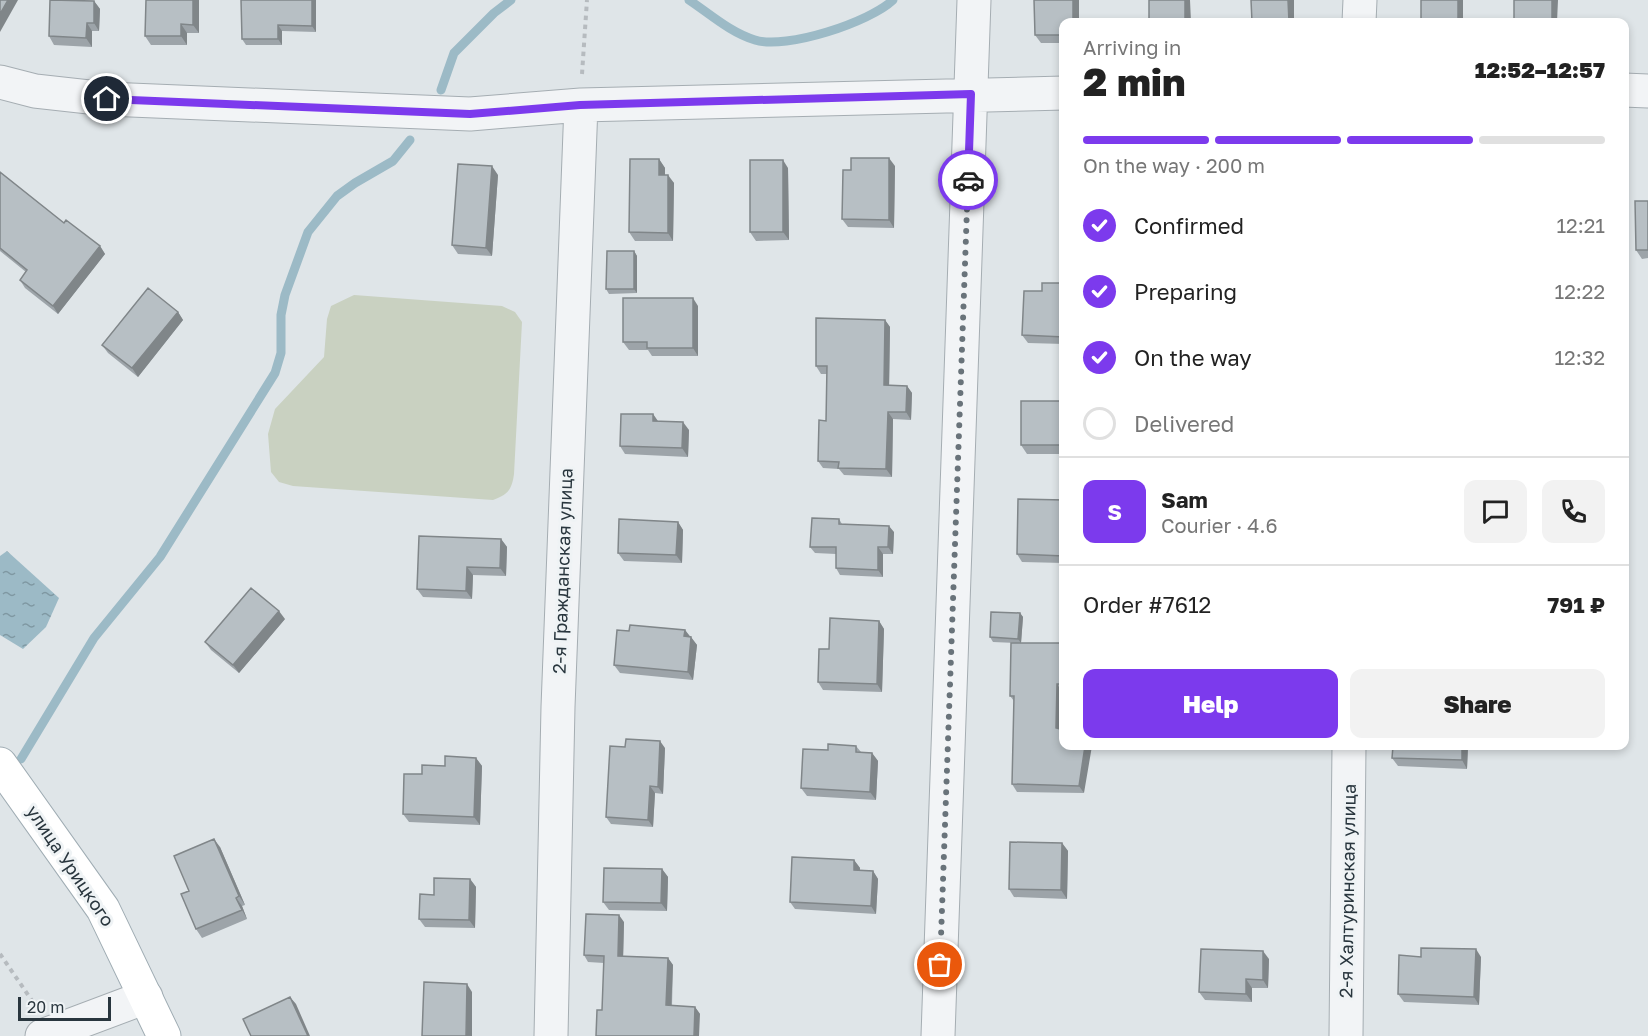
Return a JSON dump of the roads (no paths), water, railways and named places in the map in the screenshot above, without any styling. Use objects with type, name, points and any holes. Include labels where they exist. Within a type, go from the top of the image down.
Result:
[{"type":"main road","name":"улица Урицкого","points":[[0,764],[103,909],[164,1036]]},
{"type":"street","points":[[938,1036],[974,0]]},
{"type":"street","points":[[1359,18],[1360,0]]},
{"type":"street","points":[[0,82],[35,92],[177,103],[470,114],[580,105],[1059,93]]},
{"type":"street","points":[[1629,90],[1648,91]]},
{"type":"street","name":"2-я Гражданская улица","points":[[551,1036],[558,707],[580,105]]},
{"type":"street","name":"2-я Халтуринская улица","points":[[1346,1036],[1349,750]]},
{"type":"street","points":[[48,1034],[146,997]]},
{"type":"water","points":[[7,551],[59,598],[46,627],[23,649],[0,635],[0,556]]},
{"type":"waterway","points":[[441,90],[454,53],[494,13],[511,0]]},
{"type":"waterway","points":[[689,0],[738,33],[755,40],[769,42],[806,38],[827,32],[866,17],[893,0]]},
{"type":"waterway","points":[[21,759],[94,638],[160,557],[275,373],[281,353],[281,315],[285,295],[308,232],[337,196],[393,161],[410,140]]}]
